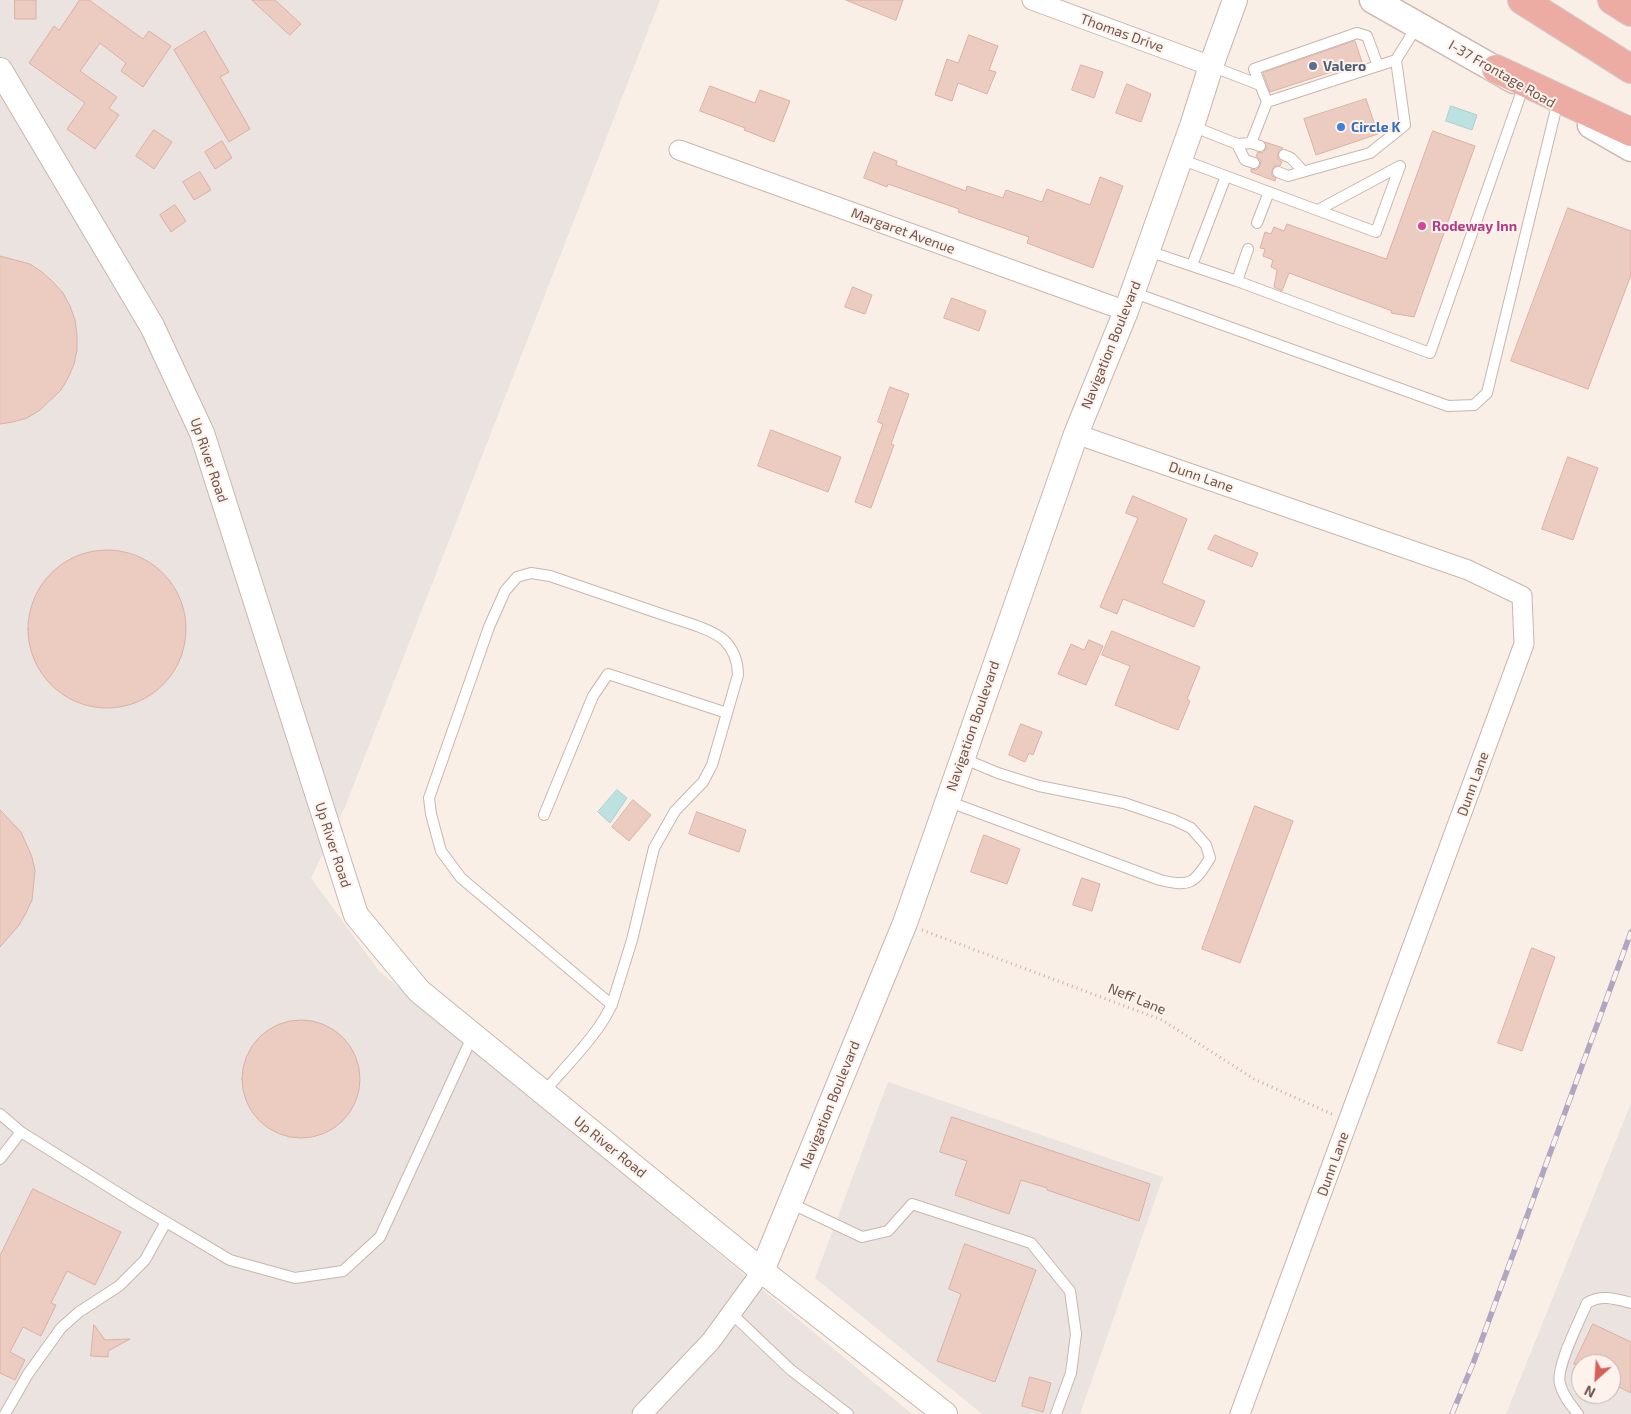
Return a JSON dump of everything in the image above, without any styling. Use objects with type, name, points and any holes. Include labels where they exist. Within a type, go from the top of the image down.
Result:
[{"type":"highway","points":[[1522,0],[1631,70]]},
{"type":"highway","points":[[1612,0],[1631,12]]},
{"type":"highway","points":[[1496,69],[1631,132]]},
{"type":"main road","name":"I-37 Frontage Road","points":[[1373,0],[1631,148]]},
{"type":"street","name":"Thomas Drive","points":[[1032,0],[1211,66]]},
{"type":"street","name":"Navigation Boulevard","points":[[642,1414],[711,1341],[762,1271],[904,923],[1076,434],[1148,251],[1235,0]]},
{"type":"street","name":"Up River Road","points":[[0,70],[152,326],[202,432],[356,915],[419,991],[762,1271],[945,1414]]},
{"type":"street","name":"Margaret Avenue","points":[[679,150],[1129,302]]},
{"type":"street","name":"Dunn Lane","points":[[1076,434],[1468,570],[1522,596],[1524,644],[1240,1414]]},
{"type":"lane","points":[[1278,172],[1288,176],[1370,154],[1405,125],[1396,60],[1417,25]]},
{"type":"lane","points":[[1192,126],[1237,144],[1256,145],[1267,102],[1254,69],[1336,44],[1357,33],[1367,36],[1378,66]]},
{"type":"lane","points":[[1267,102],[1291,90],[1345,72],[1378,66],[1396,60]]},
{"type":"lane","points":[[1211,66],[1260,85]]},
{"type":"lane","points":[[1148,251],[1237,281],[1430,353],[1524,85]]},
{"type":"lane","points":[[1129,302],[1448,406],[1474,404],[1487,393],[1557,105]]},
{"type":"lane","points":[[1237,144],[1245,160],[1254,163]]},
{"type":"lane","points":[[1284,155],[1291,158],[1303,172]]},
{"type":"lane","points":[[1180,159],[1376,232],[1400,166],[1318,210]]},
{"type":"lane","points":[[1192,265],[1226,176]]},
{"type":"lane","points":[[1257,223],[1269,192]]},
{"type":"lane","points":[[1237,281],[1248,250]]},
{"type":"lane","points":[[544,1093],[610,1011],[632,940],[654,848],[675,811],[703,782],[712,765],[738,674],[738,663],[733,652],[723,640],[713,634],[550,576],[531,573],[517,577],[505,591],[489,627],[429,798],[431,814],[441,850],[461,878],[612,1004]]},
{"type":"lane","points":[[544,815],[593,696],[608,674],[727,713]]},
{"type":"lane","points":[[947,800],[1160,880],[1177,884],[1189,883],[1199,875],[1210,858],[1206,845],[1191,828],[1174,820],[1124,803],[1039,786],[998,773],[962,758]]},
{"type":"lane","points":[[0,1114],[21,1132],[230,1260],[295,1278],[343,1271],[380,1237],[473,1035]]},
{"type":"lane","points":[[0,1159],[21,1132]]},
{"type":"lane","points":[[790,1203],[862,1237],[888,1231],[912,1204],[1031,1242],[1071,1294],[1076,1334],[1071,1373],[1056,1414]]},
{"type":"lane","points":[[5,1414],[28,1374],[61,1328],[79,1312],[119,1286],[145,1260],[166,1222]]},
{"type":"lane","points":[[1578,1414],[1564,1396],[1559,1382],[1563,1359],[1587,1303],[1594,1298],[1611,1298],[1631,1303]]},
{"type":"lane","points":[[732,1313],[792,1370],[848,1414]]},
{"type":"path","name":"Neff Lane","points":[[904,923],[1162,1020],[1254,1079],[1348,1122]]},
{"type":"shaded area","points":[[0,0],[660,0],[345,807],[311,878],[379,971],[912,1414],[0,1414]]},
{"type":"shaded area","points":[[888,1082],[1163,1177],[1080,1414],[982,1414],[815,1278]]},
{"type":"shaded area","points":[[1631,1103],[1631,1414],[1506,1414]]},
{"type":"water","points":[[1451,106],[1477,115],[1472,130],[1446,121]]},
{"type":"water","points":[[617,790],[627,798],[610,823],[598,812]]},
{"type":"building","points":[[15,0],[36,0],[36,19],[15,19]]},
{"type":"building","points":[[80,0],[89,0],[143,39],[149,31],[171,46],[143,87],[121,71],[126,63],[100,43],[80,71],[117,97],[109,108],[119,115],[95,149],[67,129],[85,103],[29,63],[54,26],[59,30]]},
{"type":"building","points":[[252,0],[275,0],[301,24],[290,35]]},
{"type":"building","points":[[846,0],[903,0],[896,20]]},
{"type":"building","points":[[205,31],[229,72],[220,77],[250,129],[229,142],[174,50]]},
{"type":"building","points":[[969,35],[998,46],[989,70],[996,72],[987,94],[958,83],[952,101],[935,95],[947,59],[958,63]]},
{"type":"building","name":"Valero","points":[[1355,41],[1362,62],[1270,92],[1263,73]]},
{"type":"building","points":[[1081,65],[1103,72],[1094,98],[1072,90]]},
{"type":"building","points":[[1127,84],[1151,94],[1141,122],[1116,113]]},
{"type":"building","points":[[710,86],[755,103],[760,90],[790,101],[774,142],[744,130],[745,128],[700,111]]},
{"type":"building","name":"Circle K","points":[[1366,99],[1378,134],[1316,155],[1304,119]]},
{"type":"building","points":[[154,130],[172,142],[154,169],[136,156]]},
{"type":"building","name":"Rodeway Inn","points":[[1433,131],[1475,146],[1414,317],[1391,313],[1392,311],[1289,273],[1282,291],[1274,287],[1277,270],[1271,267],[1273,260],[1263,256],[1265,249],[1260,248],[1265,232],[1271,234],[1274,227],[1284,231],[1287,224],[1386,259]]},
{"type":"building","points":[[222,141],[232,158],[215,169],[205,152]]},
{"type":"building","points":[[1265,142],[1283,148],[1278,153],[1278,159],[1282,162],[1280,166],[1274,166],[1272,170],[1272,176],[1276,178],[1275,181],[1251,172],[1251,169],[1256,170],[1260,166],[1261,161],[1256,156],[1258,152],[1262,153],[1266,149]]},
{"type":"building","points":[[874,152],[897,161],[896,165],[966,191],[967,186],[1003,198],[1006,190],[1042,202],[1047,189],[1090,205],[1100,177],[1123,186],[1093,268],[1027,243],[1029,237],[958,212],[959,209],[888,184],[887,187],[864,178]]},
{"type":"building","points":[[200,172],[211,190],[194,200],[183,182]]},
{"type":"building","points":[[175,205],[186,221],[171,232],[160,215]]},
{"type":"building","points":[[1568,208],[1631,231],[1631,275],[1588,389],[1511,361]]},
{"type":"building","points":[[0,256],[30,264],[42,272],[63,293],[75,320],[77,350],[74,364],[61,390],[40,410],[27,418],[0,424]]},
{"type":"building","points":[[853,287],[872,295],[865,314],[845,307]]},
{"type":"building","points":[[952,298],[986,311],[979,331],[944,318]]},
{"type":"building","points":[[890,387],[909,394],[891,444],[894,445],[871,508],[855,502],[883,424],[878,422]]},
{"type":"building","points":[[771,430],[841,457],[828,492],[758,466]]},
{"type":"building","points":[[1568,457],[1598,468],[1573,540],[1542,529]]},
{"type":"building","points":[[1133,496],[1187,519],[1162,583],[1205,601],[1194,627],[1123,599],[1117,614],[1100,607],[1138,518],[1126,513]]},
{"type":"building","points":[[1215,535],[1258,553],[1252,567],[1208,549]]},
{"type":"building","points":[[107,550],[137,556],[151,563],[163,573],[173,585],[180,599],[186,629],[180,659],[173,673],[163,685],[151,695],[137,702],[107,708],[77,702],[63,695],[51,685],[41,673],[34,659],[28,629],[34,599],[41,585],[51,573],[63,563],[77,556]]},
{"type":"building","points":[[1112,631],[1200,667],[1187,699],[1190,701],[1178,730],[1115,705],[1130,666],[1102,655]]},
{"type":"building","points":[[1089,640],[1103,646],[1086,685],[1058,674],[1071,644],[1084,650]]},
{"type":"building","points":[[1021,724],[1042,732],[1033,755],[1029,753],[1025,762],[1009,755]]},
{"type":"building","points":[[633,800],[651,815],[629,841],[612,827]]},
{"type":"building","points":[[1255,806],[1293,821],[1240,963],[1202,949]]},
{"type":"building","points":[[0,810],[21,832],[32,857],[35,871],[32,900],[19,925],[0,947]]},
{"type":"building","points":[[697,812],[746,830],[739,852],[689,834]]},
{"type":"building","points":[[984,835],[1020,849],[1007,884],[971,872]]},
{"type":"building","points":[[1082,878],[1100,884],[1092,911],[1073,905]]},
{"type":"building","points":[[1532,948],[1555,957],[1522,1051],[1498,1043]]},
{"type":"building","points":[[301,1020],[324,1024],[343,1037],[356,1056],[360,1079],[356,1102],[343,1121],[324,1134],[301,1138],[278,1134],[259,1121],[246,1102],[242,1079],[246,1056],[259,1037],[278,1024]]},
{"type":"building","points":[[952,1117],[1150,1184],[1139,1221],[1021,1180],[1009,1214],[955,1195],[967,1161],[940,1152]]},
{"type":"building","points":[[33,1189],[121,1232],[95,1285],[67,1271],[51,1303],[56,1305],[41,1336],[23,1327],[10,1352],[25,1360],[15,1380],[0,1373],[0,1256]]},
{"type":"building","points":[[965,1244],[1036,1270],[995,1382],[937,1361],[961,1294],[949,1289]]},
{"type":"building","points":[[1593,1324],[1631,1342],[1631,1393],[1621,1388],[1621,1354],[1579,1354]]},
{"type":"building","points":[[94,1325],[105,1340],[130,1339],[108,1351],[108,1357],[91,1356]]},
{"type":"building","points":[[1030,1377],[1051,1383],[1043,1412],[1022,1406]]},
{"type":"railway","points":[[1452,1414],[1474,1361],[1631,932]]},
{"type":"place","name":"Valero","points":[[1313,66]]},
{"type":"place","name":"Circle K","points":[[1341,127]]},
{"type":"place","name":"Rodeway Inn","points":[[1422,226]]}]
